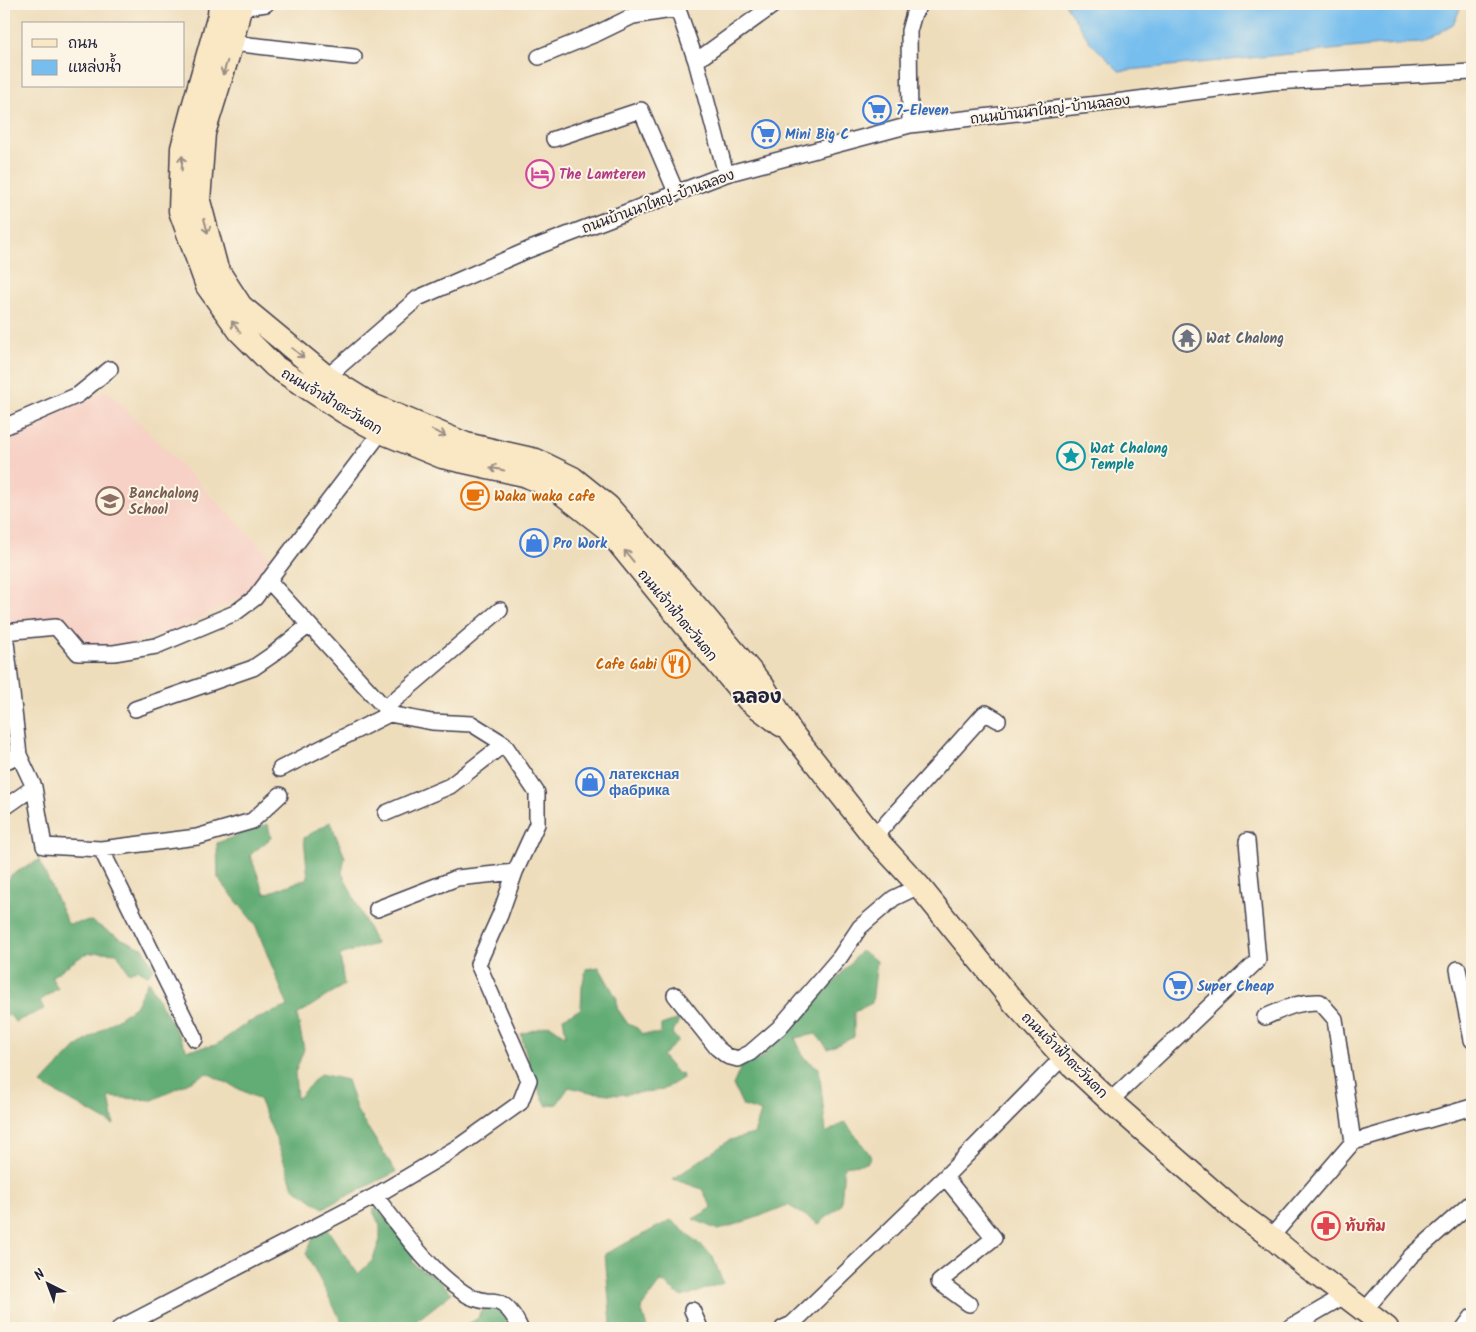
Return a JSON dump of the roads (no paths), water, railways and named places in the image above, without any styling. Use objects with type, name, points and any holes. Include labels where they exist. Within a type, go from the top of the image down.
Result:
[{"type":"main road","name":"ถนนเจ้าฟ้าตะวันตก","points":[[234,5],[232,43],[204,132],[199,200],[218,268],[242,306],[322,384],[344,412],[381,432],[442,457],[524,475],[556,489],[606,528],[667,588]]},
{"type":"main road","name":"ถนนเจ้าฟ้าตะวันตก","points":[[234,5],[219,15],[190,114],[182,148],[180,211],[207,286],[240,332],[274,366],[466,444],[536,460],[573,478],[608,506],[667,588],[694,620],[764,687],[792,733],[874,837],[919,886],[1014,1003],[1063,1057],[1233,1209],[1387,1328]]},
{"type":"street","points":[[234,5],[266,4]]},
{"type":"street","points":[[696,61],[775,4]]},
{"type":"street","points":[[910,125],[910,31],[914,13],[921,4]]},
{"type":"street","points":[[539,57],[634,16],[677,6],[696,61],[726,174]]},
{"type":"street","points":[[232,43],[354,57]]},
{"type":"street","name":"ถนนบ้านนาใหญ่-บ้านฉลอง","points":[[322,384],[418,298],[528,250],[726,174],[910,125],[1272,82],[1472,72]]},
{"type":"street","points":[[554,139],[641,110],[676,192]]},
{"type":"street","points":[[4,427],[78,395],[110,369]]},
{"type":"street","points":[[280,795],[252,821],[196,836],[101,849],[44,846],[34,787],[19,755],[4,632],[56,627],[78,653],[114,653],[156,646],[235,613],[255,598],[381,432]]},
{"type":"street","points":[[120,1328],[375,1196],[458,1147],[520,1103],[528,1080],[478,964],[500,915],[515,872],[538,824],[537,793],[504,744],[472,724],[432,722],[387,711],[268,580]]},
{"type":"street","points":[[280,769],[387,711],[500,610]]},
{"type":"street","points":[[135,709],[253,668],[309,625]]},
{"type":"street","points":[[874,837],[984,714],[991,714],[998,720]]},
{"type":"street","points":[[386,813],[450,786],[504,744]]},
{"type":"street","points":[[4,762],[19,755]]},
{"type":"street","points":[[4,808],[34,787]]},
{"type":"street","points":[[1110,1101],[1258,960],[1247,841]]},
{"type":"street","points":[[101,849],[195,1039]]},
{"type":"street","points":[[377,909],[457,878],[515,872]]},
{"type":"street","points":[[675,995],[717,1048],[728,1056],[738,1059],[750,1053],[779,1028],[840,957],[860,928],[894,898],[919,886]]},
{"type":"street","points":[[1458,969],[1472,1040]]},
{"type":"street","points":[[1264,1017],[1295,1004],[1320,1002],[1335,1019],[1353,1142]]},
{"type":"street","points":[[784,1328],[792,1324],[945,1177],[1063,1057]]},
{"type":"street","points":[[1271,1237],[1353,1142],[1472,1106]]},
{"type":"street","points":[[945,1177],[994,1238],[939,1282],[969,1304]]},
{"type":"street","points":[[375,1196],[424,1258],[442,1276],[466,1294],[483,1301],[498,1302],[506,1308],[520,1328]]},
{"type":"street","points":[[1364,1311],[1411,1256],[1472,1202]]},
{"type":"street","points":[[1289,1328],[1344,1296]]},
{"type":"street","points":[[692,1310],[700,1328]]},
{"type":"street","points":[[1464,1328],[1472,1318]]},
{"type":"water","points":[[1065,4],[1462,4],[1453,25],[1421,43],[1381,45],[1119,71],[1090,42]]},
{"type":"place","name":"7-Eleven","points":[[877,110]]},
{"type":"place","name":"Mini Big C","points":[[766,134]]},
{"type":"place","name":"The Lamteren","points":[[540,174]]},
{"type":"place","name":"Wat Chalong","points":[[1187,338]]},
{"type":"place","name":"Wat Chalong Temple","points":[[1071,456]]},
{"type":"place","name":"Waka waka cafe","points":[[475,496]]},
{"type":"place","name":"Banchalong School","points":[[110,501]]},
{"type":"place","name":"Pro Work","points":[[534,543]]},
{"type":"place","name":"Cafe Gabi","points":[[676,664]]},
{"type":"place","name":"латексная фабрика","points":[[590,782]]},
{"type":"place","name":"Super Cheap","points":[[1178,986]]},
{"type":"place","name":"ท้บทิม","points":[[1326,1226]]},
{"type":"district","name":"ฉลอง","points":[[757,696]]}]
